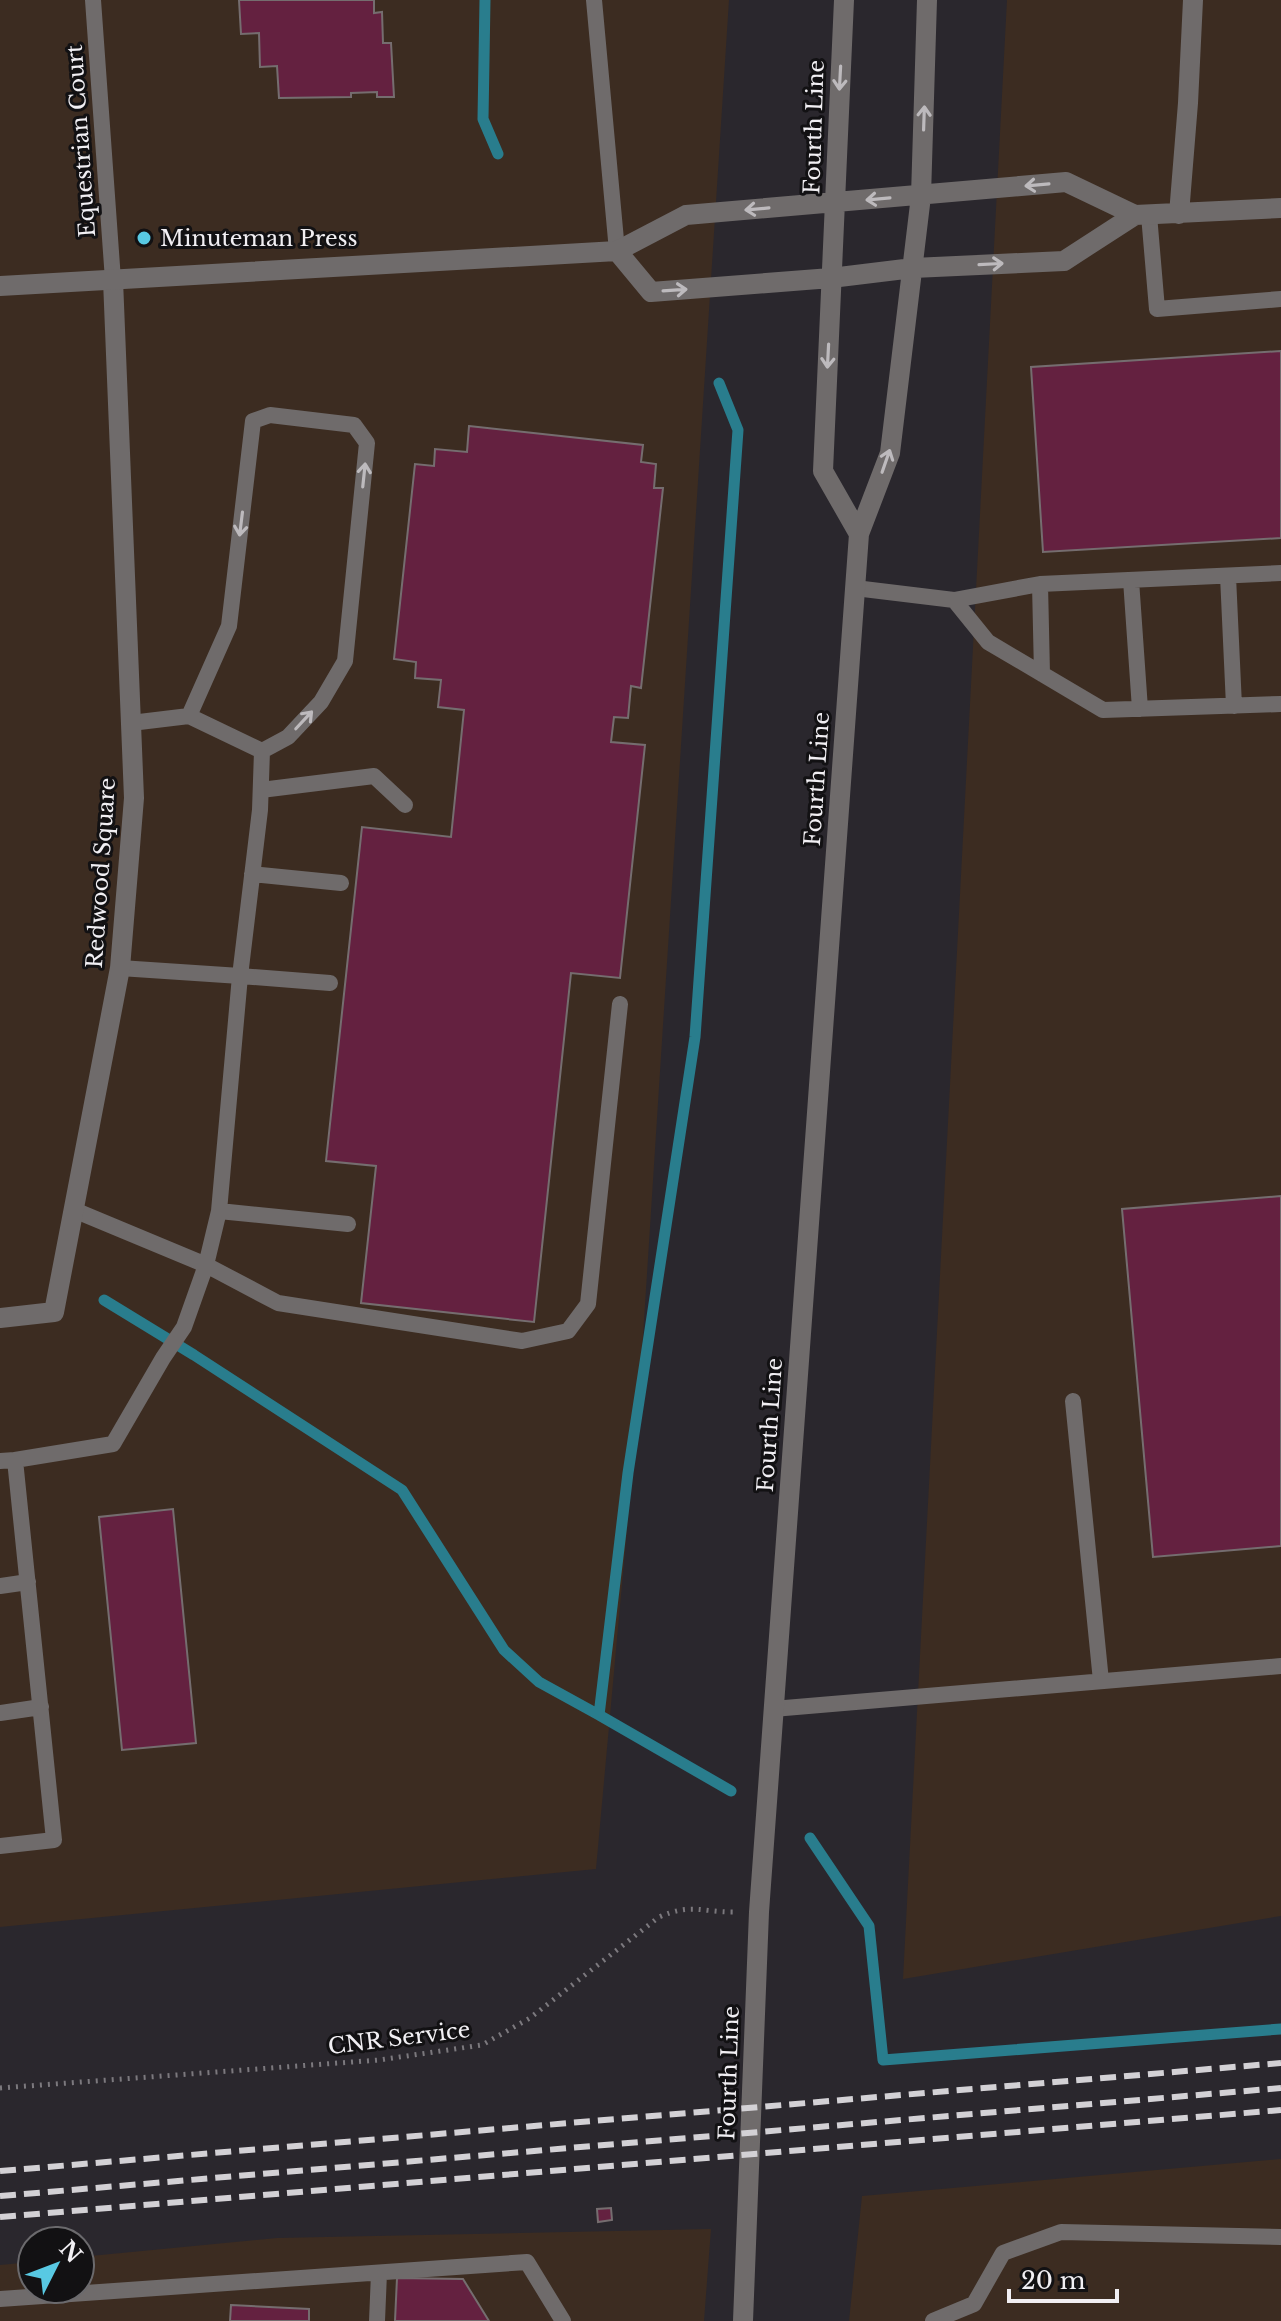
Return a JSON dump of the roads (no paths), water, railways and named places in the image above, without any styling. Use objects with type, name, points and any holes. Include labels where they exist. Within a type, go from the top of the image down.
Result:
[{"type":"street","name":"Fourth Line","points":[[844,0],[823,471],[859,534]]},
{"type":"street","name":"Fourth Line","points":[[743,2321],[759,1912],[859,534],[890,453],[921,196],[927,0]]},
{"type":"street","points":[[1179,214],[1193,0]]},
{"type":"street","points":[[0,286],[617,251],[686,215],[1066,182],[1142,215],[1281,208]]},
{"type":"street","points":[[617,251],[651,292],[831,278],[913,268],[1064,261],[1142,215]]},
{"type":"street","name":"Redwood Square","points":[[0,1318],[54,1312],[120,968],[134,798],[113,280]]},
{"type":"lane","name":"Equestrian Court","points":[[93,0],[113,280]]},
{"type":"lane","points":[[594,0],[617,251]]},
{"type":"lane","points":[[1142,215],[1157,309],[1281,299]]},
{"type":"lane","points":[[189,716],[229,626],[253,421],[270,415],[354,425],[367,443],[345,661],[321,702],[288,737],[262,751]]},
{"type":"lane","points":[[855,588],[954,600],[1040,584],[1281,573]]},
{"type":"lane","points":[[1228,576],[1234,706]]},
{"type":"lane","points":[[1131,580],[1140,709]]},
{"type":"lane","points":[[1040,584],[1042,674]]},
{"type":"lane","points":[[954,600],[988,642],[1103,710],[1281,704]]},
{"type":"lane","points":[[131,723],[189,716],[262,751]]},
{"type":"lane","points":[[0,1846],[54,1840],[28,1582],[7,1460],[113,1444],[184,1327],[206,1265],[219,1211],[240,976],[261,790],[262,751]]},
{"type":"lane","points":[[261,790],[374,776],[405,805]]},
{"type":"lane","points":[[252,874],[341,883]]},
{"type":"lane","points":[[120,968],[330,983]]},
{"type":"lane","points":[[74,1210],[206,1265],[278,1303],[522,1341],[568,1331],[588,1304],[620,1004]]},
{"type":"lane","points":[[219,1211],[348,1224]]},
{"type":"lane","points":[[1073,1401],[1101,1681]]},
{"type":"lane","points":[[0,1586],[28,1582]]},
{"type":"lane","points":[[773,1709],[1281,1666]]},
{"type":"lane","points":[[0,1713],[41,1707]]},
{"type":"lane","points":[[974,2321],[974,2304],[1003,2253],[1061,2232],[1281,2237]]},
{"type":"lane","points":[[0,2299],[527,2262],[563,2321]]},
{"type":"lane","points":[[377,2321],[379,2273]]},
{"type":"lane","points":[[933,2321],[974,2304]]},
{"type":"waterway","points":[[485,0],[483,119],[498,154]]},
{"type":"waterway","points":[[719,383],[738,430],[695,1037],[628,1473],[599,1715],[731,1791]]},
{"type":"waterway","points":[[104,1300],[402,1490],[504,1650],[539,1682],[599,1715]]},
{"type":"waterway","points":[[810,1838],[869,1926],[883,2060],[1281,2029]]},
{"type":"railway","points":[[0,2171],[1281,2063]]},
{"type":"railway","points":[[0,2196],[1281,2088]]},
{"type":"railway","points":[[0,2217],[1281,2110]]},
{"type":"place","name":"Minuteman Press","points":[[144,238]]}]
